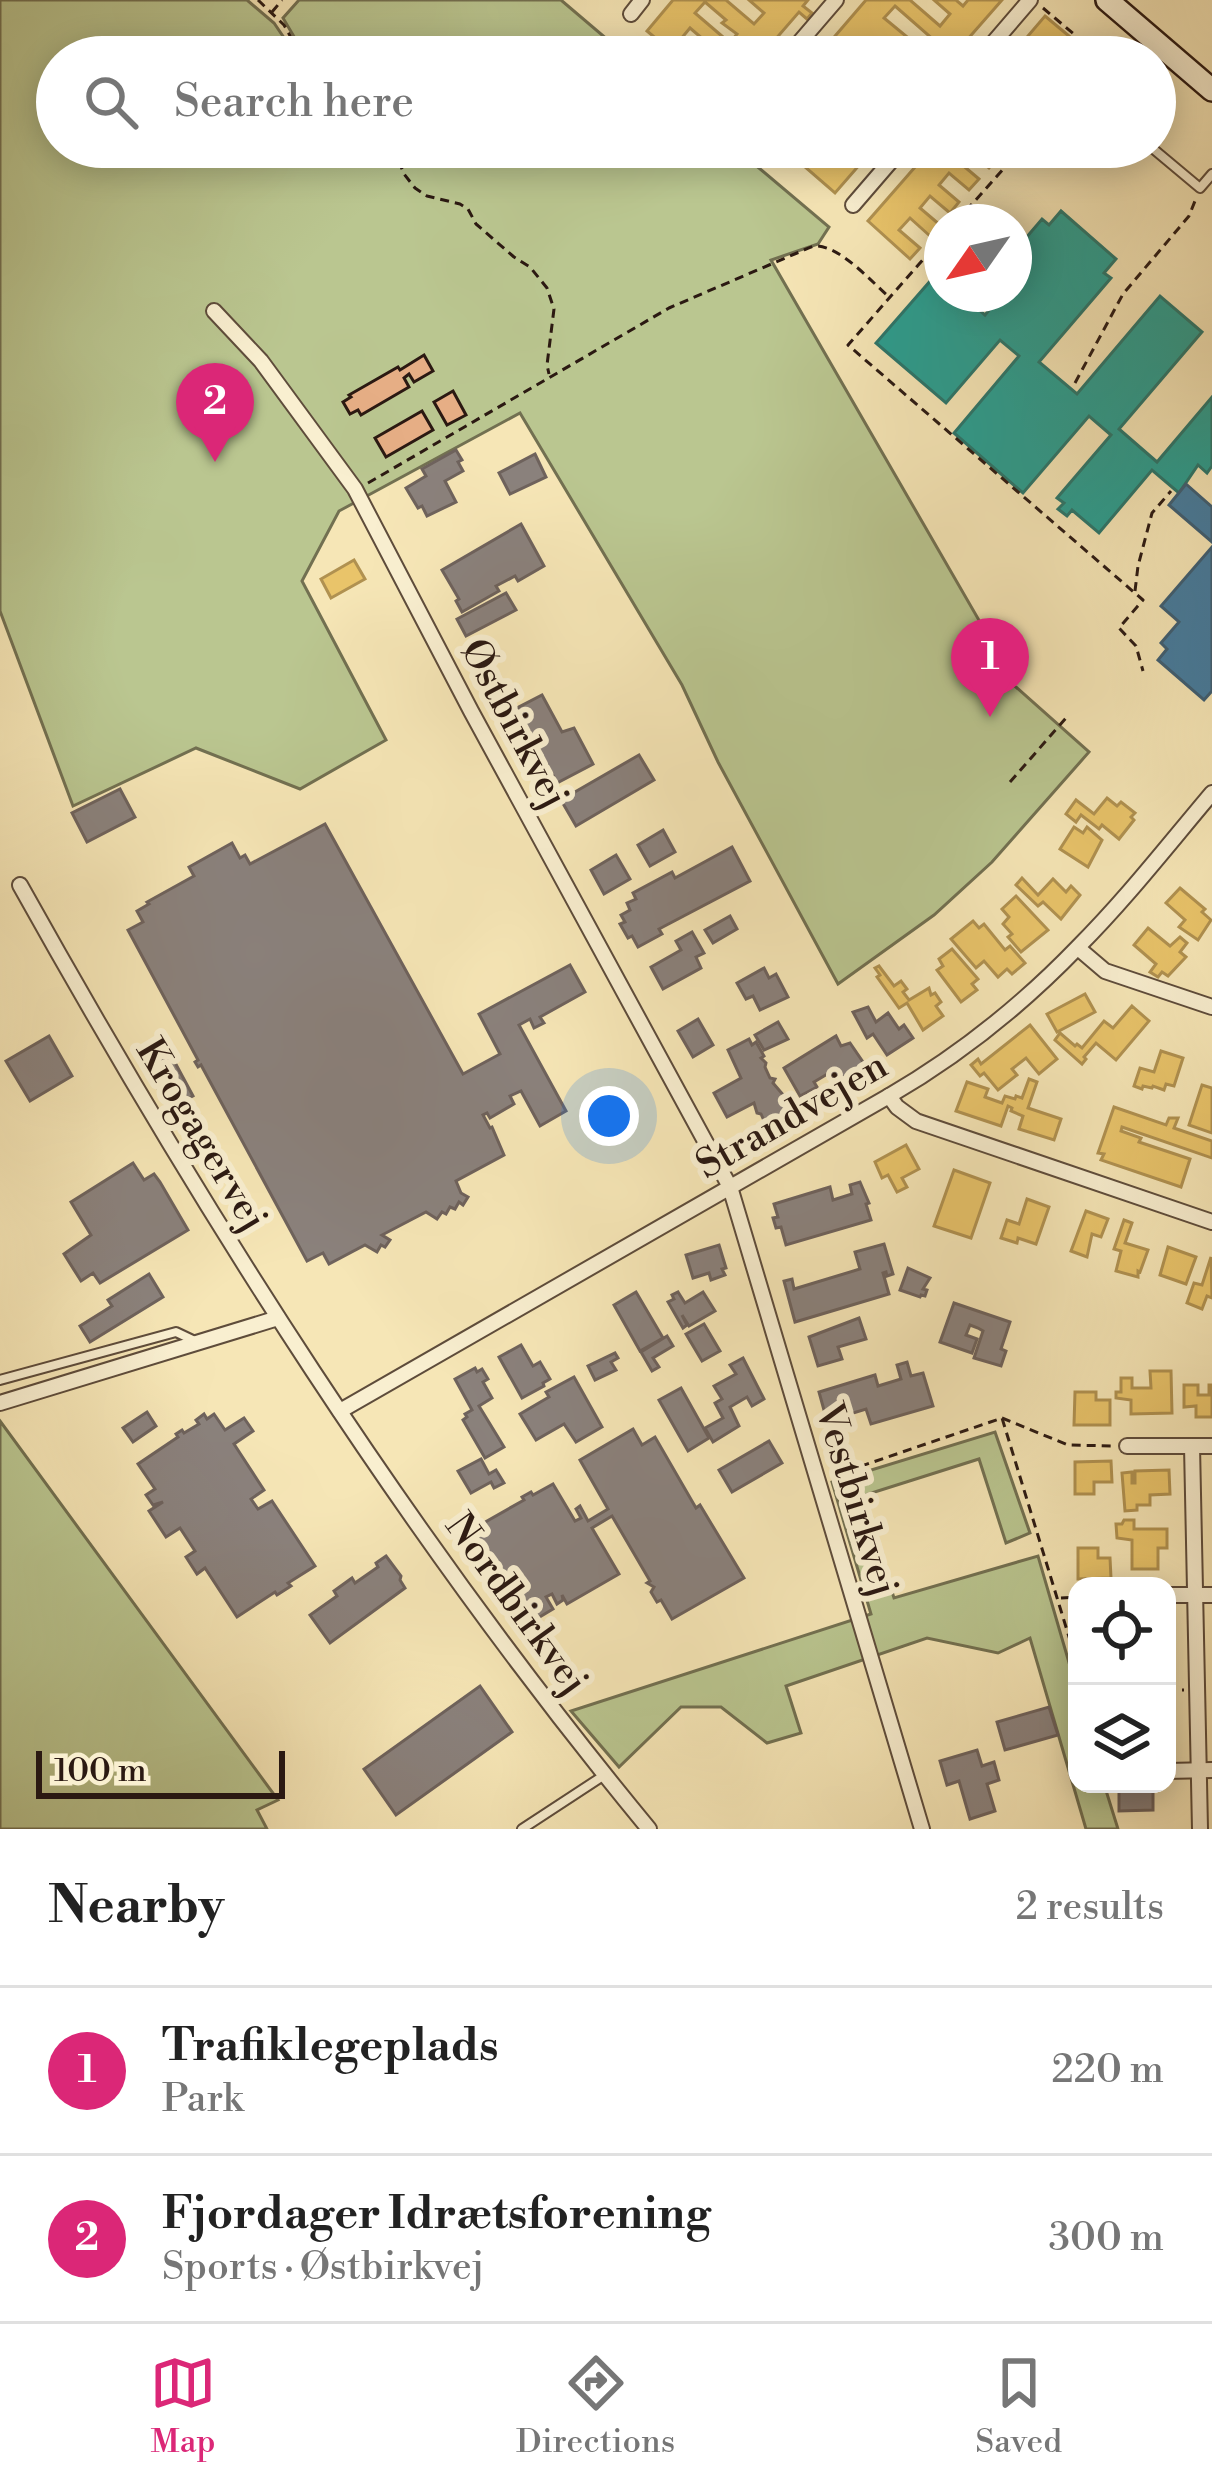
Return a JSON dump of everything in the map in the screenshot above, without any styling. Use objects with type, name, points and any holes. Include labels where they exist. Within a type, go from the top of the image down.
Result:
[{"type":"street","points":[[631,14],[643,0]]},
{"type":"street","points":[[805,36],[836,0]]},
{"type":"street","points":[[1000,36],[1032,0]]},
{"type":"street","points":[[1107,0],[1149,36]]},
{"type":"street","points":[[1176,59],[1212,90]]},
{"type":"street","points":[[853,205],[885,168]]},
{"type":"street","name":"Østbirkvej","points":[[214,311],[261,361],[356,489],[730,1187]]},
{"type":"street","name":"Strandvejen","points":[[340,1411],[889,1096],[960,1049],[1078,948],[1212,794]]},
{"type":"street","name":"Krogagervej","points":[[20,885],[196,1190],[340,1411]]},
{"type":"street","points":[[1078,948],[1105,971],[1212,1007]]},
{"type":"street","points":[[889,1096],[916,1120],[1212,1222]]},
{"type":"street","name":"Vestbirkvej","points":[[730,1187],[922,1829]]},
{"type":"street","points":[[0,1403],[278,1318]]},
{"type":"street","name":"Nordbirkvej","points":[[340,1411],[520,1668],[649,1829]]},
{"type":"street","points":[[1126,1446],[1212,1446]]},
{"type":"street","points":[[1192,1446],[1195,1595],[1205,1682],[1206,1770],[1200,1829]]},
{"type":"street","points":[[1176,1595],[1212,1595]]},
{"type":"street","points":[[1176,1771],[1206,1770]]},
{"type":"lane","points":[[1176,168],[1200,188],[1212,174]]},
{"type":"lane","points":[[0,1380],[176,1332],[198,1342]]},
{"type":"lane","points":[[522,1829],[605,1775]]},
{"type":"path","points":[[258,0],[288,36]]},
{"type":"path","points":[[272,12],[283,0]]},
{"type":"path","points":[[1032,0],[1076,36]]},
{"type":"path","points":[[1121,36],[1133,22]]},
{"type":"path","points":[[401,168],[427,196],[468,209],[476,224],[547,288],[554,309],[549,376]]},
{"type":"path","points":[[972,204],[1004,168]]},
{"type":"path","points":[[1075,383],[1123,294],[1189,216],[1200,188]]},
{"type":"path","points":[[356,489],[669,308],[815,246],[844,258],[890,298]]},
{"type":"path","points":[[924,259],[848,345],[1143,600],[1119,628],[1136,646],[1143,671]]},
{"type":"path","points":[[1135,593],[1152,513],[1171,491]]},
{"type":"path","points":[[1010,782],[1066,718]]},
{"type":"path","points":[[1002,1418],[1068,1634]]},
{"type":"path","points":[[818,1480],[1002,1418],[1068,1444],[1126,1446]]},
{"type":"path","points":[[1057,1598],[1068,1597]]},
{"type":"green space","points":[[0,0],[247,0],[283,36],[36,36],[36,168],[759,168],[829,227],[818,244],[771,260],[991,641],[990,664],[1089,752],[992,862],[934,915],[838,984],[718,762],[682,685],[520,413],[339,511],[302,581],[386,740],[300,789],[196,748],[73,806],[0,611]]},
{"type":"green space","points":[[299,0],[561,0],[603,36],[294,36],[283,18]]},
{"type":"green space","points":[[0,1421],[278,1800],[257,1810],[267,1829],[0,1829]]},
{"type":"green space","points":[[995,1432],[1030,1533],[1006,1543],[979,1459],[862,1496],[894,1598],[1038,1556],[1068,1659],[1068,1768],[1030,1638],[998,1653],[927,1638],[786,1686],[801,1733],[767,1743],[721,1707],[681,1707],[619,1767],[571,1711],[871,1614],[832,1482]]},
{"type":"green space","points":[[1075,1793],[1107,1793],[1118,1829],[1086,1829]]},
{"type":"building: Homes","points":[[673,0],[726,0],[754,24],[764,13],[749,0],[808,0],[803,6],[812,13],[807,19],[799,12],[778,36],[735,36],[722,23],[726,20],[705,2],[695,13],[722,36],[699,36],[690,28],[683,36],[653,36],[647,31]]},
{"type":"building: Homes","points":[[866,0],[910,0],[940,26],[950,14],[934,0],[956,0],[963,6],[968,0],[1002,0],[970,36],[929,36],[895,6],[884,18],[906,36],[835,36]]},
{"type":"building: Homes","points":[[1045,16],[1069,36],[1028,36]]},
{"type":"building: Homes","points":[[806,168],[857,168],[835,193]]},
{"type":"building: Homes","points":[[914,168],[966,168],[979,179],[969,190],[949,173],[939,185],[957,204],[939,204],[930,196],[920,208],[924,231],[910,218],[899,230],[920,248],[910,259],[868,221]]},
{"type":"building: Homes","points":[[354,560],[365,579],[331,598],[321,579]]},
{"type":"building: Homes","points":[[1107,798],[1135,813],[1119,839],[1081,815],[1076,822],[1066,814],[1076,800],[1094,814]]},
{"type":"building: Homes","points":[[1074,827],[1083,833],[1087,827],[1102,840],[1088,867],[1060,849]]},
{"type":"building: Homes","points":[[1022,878],[1038,895],[1053,879],[1066,892],[1071,886],[1080,895],[1061,919],[1016,885]]},
{"type":"building: Homes","points":[[1180,888],[1211,920],[1198,940],[1179,927],[1185,920],[1166,903]]},
{"type":"building: Homes","points":[[1016,896],[1048,930],[1021,952],[1003,924],[1009,917],[1002,909]]},
{"type":"building: Homes","points":[[973,921],[979,928],[984,924],[1005,950],[1010,946],[1025,963],[1012,974],[1007,969],[998,977],[984,961],[976,968],[951,939]]},
{"type":"building: Homes","points":[[1148,928],[1170,946],[1180,937],[1187,943],[1180,952],[1186,957],[1168,976],[1150,972],[1156,964],[1134,945]]},
{"type":"building: Homes","points":[[952,949],[978,979],[972,984],[977,990],[961,1002],[937,970],[943,966],[939,959]]},
{"type":"building: Homes","points":[[879,966],[894,986],[901,981],[909,1000],[929,988],[941,1002],[936,1006],[943,1016],[923,1030],[907,1003],[899,1008],[877,977]]},
{"type":"building: Homes","points":[[1085,994],[1095,1012],[1057,1032],[1047,1014]]},
{"type":"building: Homes","points":[[1132,1006],[1149,1021],[1116,1060],[1096,1043],[1082,1064],[1055,1040],[1060,1033],[1082,1048],[1104,1021],[1113,1028]]},
{"type":"building: Homes","points":[[1030,1025],[1057,1059],[1039,1074],[1026,1058],[1012,1069],[1017,1075],[998,1090],[971,1065],[978,1059],[981,1064]]},
{"type":"building: Homes","points":[[1161,1051],[1183,1058],[1174,1086],[1166,1084],[1164,1090],[1134,1086],[1140,1068],[1154,1072]]},
{"type":"building: Homes","points":[[1029,1079],[1037,1082],[1028,1108],[1061,1119],[1054,1140],[1019,1129],[1023,1116],[1008,1106],[1001,1126],[956,1111],[967,1082],[988,1089],[985,1097],[1002,1103],[1005,1096],[1022,1098]]},
{"type":"building: Homes","points":[[1202,1085],[1212,1088],[1212,1133],[1189,1125]]},
{"type":"building: Homes","points":[[1114,1107],[1166,1125],[1169,1118],[1178,1118],[1174,1128],[1212,1141],[1212,1158],[1122,1127],[1121,1131],[1141,1138],[1139,1142],[1190,1159],[1181,1187],[1101,1160],[1104,1154],[1098,1153]]},
{"type":"building: Homes","points":[[906,1145],[919,1169],[902,1178],[907,1187],[897,1192],[888,1175],[882,1178],[875,1162]]},
{"type":"building: Homes","points":[[954,1170],[990,1183],[971,1238],[934,1226]]},
{"type":"building: Homes","points":[[1027,1199],[1049,1207],[1036,1244],[1001,1238],[1007,1220],[1019,1224]]},
{"type":"building: Homes","points":[[1086,1211],[1108,1219],[1101,1237],[1092,1234],[1087,1257],[1071,1251]]},
{"type":"building: Homes","points":[[1124,1220],[1132,1223],[1125,1243],[1148,1250],[1138,1277],[1116,1271],[1121,1251],[1114,1249]]},
{"type":"building: Homes","points":[[1168,1247],[1196,1257],[1186,1284],[1160,1275]]},
{"type":"building: Homes","points":[[1211,1257],[1212,1298],[1207,1296],[1202,1309],[1187,1303],[1194,1283],[1202,1285]]},
{"type":"building: Homes","points":[[1150,1371],[1171,1371],[1172,1413],[1131,1414],[1131,1400],[1116,1398],[1121,1378],[1132,1378],[1132,1388],[1151,1388]]},
{"type":"building: Homes","points":[[1184,1385],[1198,1385],[1198,1395],[1209,1395],[1212,1385],[1212,1417],[1196,1417],[1196,1406],[1184,1407]]},
{"type":"building: Homes","points":[[1075,1392],[1096,1392],[1096,1400],[1110,1400],[1110,1425],[1074,1425]]},
{"type":"building: Homes","points":[[1111,1461],[1112,1482],[1094,1482],[1094,1494],[1075,1494],[1075,1462]]},
{"type":"building: Homes","points":[[1169,1470],[1170,1494],[1150,1495],[1150,1505],[1125,1511],[1122,1473],[1132,1472],[1135,1483],[1135,1471]]},
{"type":"building: Homes","points":[[1134,1520],[1134,1529],[1167,1529],[1167,1548],[1158,1548],[1158,1569],[1132,1569],[1132,1540],[1117,1538],[1116,1524]]},
{"type":"building: Homes","points":[[1078,1548],[1098,1548],[1098,1558],[1110,1558],[1111,1577],[1078,1577]]},
{"type":"building: Schools","points":[[1061,211],[1116,259],[1104,273],[1111,278],[1039,362],[1077,394],[1160,296],[1202,332],[1119,429],[1157,462],[1212,397],[1212,466],[1207,473],[1198,465],[1179,493],[1152,470],[1099,533],[1072,510],[1067,516],[1058,509],[1064,503],[1057,498],[1111,435],[1089,416],[1023,493],[954,433],[1019,356],[1000,340],[946,403],[876,343],[924,288],[924,312],[1032,312],[1032,231],[1042,219],[1049,225]]},
{"type":"building: Public","points":[[1186,484],[1212,507],[1212,542],[1169,505]]},
{"type":"building: Public","points":[[1212,547],[1212,691],[1204,700],[1158,660],[1167,649],[1161,643],[1179,622],[1161,606]]},
{"type":"building: Industry","points":[[456,450],[463,471],[445,481],[456,502],[427,516],[406,488],[426,476],[422,469]]},
{"type":"building: Industry","points":[[535,454],[546,477],[510,494],[499,473]]},
{"type":"building: Industry","points":[[521,524],[544,566],[518,581],[515,576],[496,586],[499,591],[462,612],[442,570]]},
{"type":"building: Industry","points":[[506,593],[516,610],[466,636],[457,619]]},
{"type":"building: Industry","points":[[542,695],[562,732],[574,728],[593,764],[557,783],[517,708]]},
{"type":"building: Industry","points":[[639,755],[654,780],[576,826],[561,800]]},
{"type":"building: Industry","points":[[120,789],[135,817],[87,842],[72,813]]},
{"type":"building: Industry","points":[[325,824],[463,1074],[500,1054],[479,1014],[570,965],[585,992],[540,1017],[544,1023],[534,1028],[530,1019],[519,1025],[566,1111],[540,1126],[521,1091],[510,1096],[514,1104],[490,1118],[483,1115],[504,1155],[456,1181],[468,1197],[463,1205],[459,1202],[437,1219],[426,1212],[382,1235],[390,1240],[377,1252],[365,1245],[329,1264],[323,1253],[307,1261],[201,1065],[195,1062],[128,930],[143,922],[137,911],[147,902],[194,876],[189,867],[232,843],[240,858],[245,855],[250,864]]},
{"type":"building: Industry","points":[[663,830],[675,852],[650,866],[638,845]]},
{"type":"building: Industry","points":[[732,847],[750,881],[659,929],[662,934],[638,947],[632,936],[628,938],[621,915],[630,910],[627,903],[636,899],[633,893],[672,872],[675,878]]},
{"type":"building: Industry","points":[[616,855],[630,879],[604,894],[591,870]]},
{"type":"building: Industry","points":[[730,916],[737,929],[713,943],[705,930]]},
{"type":"building: Industry","points":[[692,932],[704,953],[696,957],[701,968],[663,989],[651,967],[681,950],[676,941]]},
{"type":"building: Industry","points":[[764,968],[769,978],[776,974],[788,997],[760,1010],[753,996],[746,999],[737,983]]},
{"type":"building: Industry","points":[[868,1007],[876,1022],[888,1013],[913,1038],[887,1055],[873,1034],[867,1038],[853,1012]]},
{"type":"building: Industry","points":[[698,1019],[713,1045],[693,1057],[678,1031]]},
{"type":"building: Industry","points":[[778,1022],[788,1039],[764,1050],[755,1035]]},
{"type":"building: Industry","points":[[49,1036],[72,1076],[30,1101],[6,1061]]},
{"type":"building: Industry","points":[[836,1036],[841,1046],[850,1043],[865,1065],[836,1086],[829,1073],[800,1096],[784,1068]]},
{"type":"building: Industry","points":[[749,1039],[764,1056],[770,1078],[775,1079],[790,1112],[766,1125],[754,1103],[727,1117],[714,1093],[741,1078],[728,1050]]},
{"type":"building: Industry","points":[[165,1044],[193,1096],[169,1109],[141,1057]]},
{"type":"building: Industry","points":[[133,1163],[144,1180],[154,1174],[188,1230],[100,1283],[93,1273],[81,1281],[64,1254],[91,1235],[71,1202]]},
{"type":"building: Industry","points":[[860,1182],[871,1220],[786,1245],[773,1218],[778,1217],[774,1204],[830,1187],[833,1200],[852,1194],[850,1185]]},
{"type":"building: Industry","points":[[884,1244],[893,1274],[883,1273],[889,1294],[795,1322],[784,1281],[792,1279],[794,1289],[860,1269],[855,1252]]},
{"type":"building: Industry","points":[[719,1245],[725,1275],[711,1280],[709,1273],[693,1278],[686,1255]]},
{"type":"building: Industry","points":[[908,1268],[930,1278],[923,1289],[925,1296],[900,1290]]},
{"type":"building: Industry","points":[[149,1274],[163,1297],[90,1342],[80,1326],[112,1306],[108,1300]]},
{"type":"building: Industry","points":[[636,1292],[663,1338],[640,1351],[614,1305]]},
{"type":"building: Industry","points":[[678,1292],[685,1303],[703,1292],[715,1311],[689,1326],[682,1315],[687,1325],[683,1328],[668,1302]]},
{"type":"building: Industry","points":[[954,1303],[1010,1322],[1001,1366],[974,1358],[983,1331],[978,1328],[970,1325],[966,1335],[977,1339],[972,1353],[940,1342]]},
{"type":"building: Industry","points":[[859,1318],[866,1339],[838,1347],[842,1359],[818,1366],[809,1337]]},
{"type":"building: Industry","points":[[704,1324],[720,1351],[702,1361],[686,1334]]},
{"type":"building: Industry","points":[[667,1336],[673,1346],[653,1358],[659,1367],[652,1371],[641,1352]]},
{"type":"building: Industry","points":[[521,1345],[533,1366],[540,1362],[550,1379],[522,1398],[499,1357]]},
{"type":"building: Industry","points":[[615,1353],[618,1358],[611,1362],[616,1370],[595,1380],[588,1366]]},
{"type":"building: Industry","points":[[743,1358],[764,1399],[752,1406],[747,1397],[730,1407],[739,1426],[713,1442],[705,1428],[723,1418],[715,1403],[722,1399],[714,1386],[736,1374],[730,1365]]},
{"type":"building: Industry","points":[[907,1362],[911,1376],[923,1373],[933,1406],[871,1424],[866,1409],[827,1421],[819,1392],[875,1375],[878,1386],[901,1379],[897,1365]]},
{"type":"building: Industry","points":[[475,1368],[477,1372],[482,1369],[488,1379],[483,1382],[492,1398],[479,1406],[504,1447],[485,1458],[463,1420],[472,1410],[455,1379]]},
{"type":"building: Industry","points":[[574,1377],[602,1427],[576,1442],[564,1424],[536,1440],[520,1414]]},
{"type":"building: Industry","points":[[681,1388],[709,1438],[688,1451],[659,1400]]},
{"type":"building: Industry","points":[[147,1412],[156,1426],[133,1442],[123,1428]]},
{"type":"building: Industry","points":[[204,1414],[207,1419],[214,1414],[225,1430],[244,1418],[253,1431],[234,1444],[264,1490],[251,1499],[258,1509],[272,1501],[315,1566],[288,1583],[291,1586],[237,1617],[205,1568],[197,1574],[186,1557],[195,1551],[180,1528],[166,1537],[149,1511],[163,1502],[153,1505],[146,1495],[155,1489],[138,1464],[182,1430],[199,1424],[196,1420]]},
{"type":"building: Industry","points":[[633,1429],[642,1445],[655,1437],[744,1578],[672,1619],[651,1592],[654,1587],[647,1583],[612,1516],[592,1528],[619,1574],[567,1604],[562,1595],[557,1604],[552,1594],[546,1597],[553,1609],[528,1624],[507,1588],[502,1591],[499,1585],[504,1582],[473,1529],[524,1500],[522,1497],[553,1484],[575,1521],[581,1518],[576,1509],[580,1506],[588,1521],[608,1509],[580,1460]]},
{"type":"building: Industry","points":[[769,1441],[782,1463],[732,1492],[719,1470]]},
{"type":"building: Industry","points":[[481,1459],[489,1474],[496,1470],[504,1483],[494,1488],[491,1482],[471,1493],[458,1471]]},
{"type":"building: Industry","points":[[386,1556],[405,1588],[330,1643],[310,1615],[337,1596],[334,1591],[352,1578],[355,1583]]},
{"type":"building: Industry","points":[[480,1686],[512,1732],[396,1815],[364,1769]]},
{"type":"building: Industry","points":[[1049,1707],[1058,1735],[1005,1750],[997,1722]]},
{"type":"building: Industry","points":[[977,1750],[982,1766],[994,1762],[999,1780],[987,1784],[995,1811],[970,1819],[959,1781],[947,1785],[940,1761]]},
{"type":"building: Industry","points":[[1119,1793],[1153,1793],[1153,1810],[1119,1811]]},
{"type":"building: Other","points":[[424,355],[433,371],[414,382],[409,374],[404,378],[409,387],[361,415],[358,410],[350,414],[343,402],[349,395]]},
{"type":"building: Other","points":[[453,391],[466,415],[447,425],[434,402]]},
{"type":"building: Other","points":[[422,411],[433,430],[386,457],[375,438]]},
{"type":"place","name":"Fjordager Idrætsforening","points":[[215,462]]},
{"type":"place","name":"Trafiklegeplads","points":[[990,717]]}]
